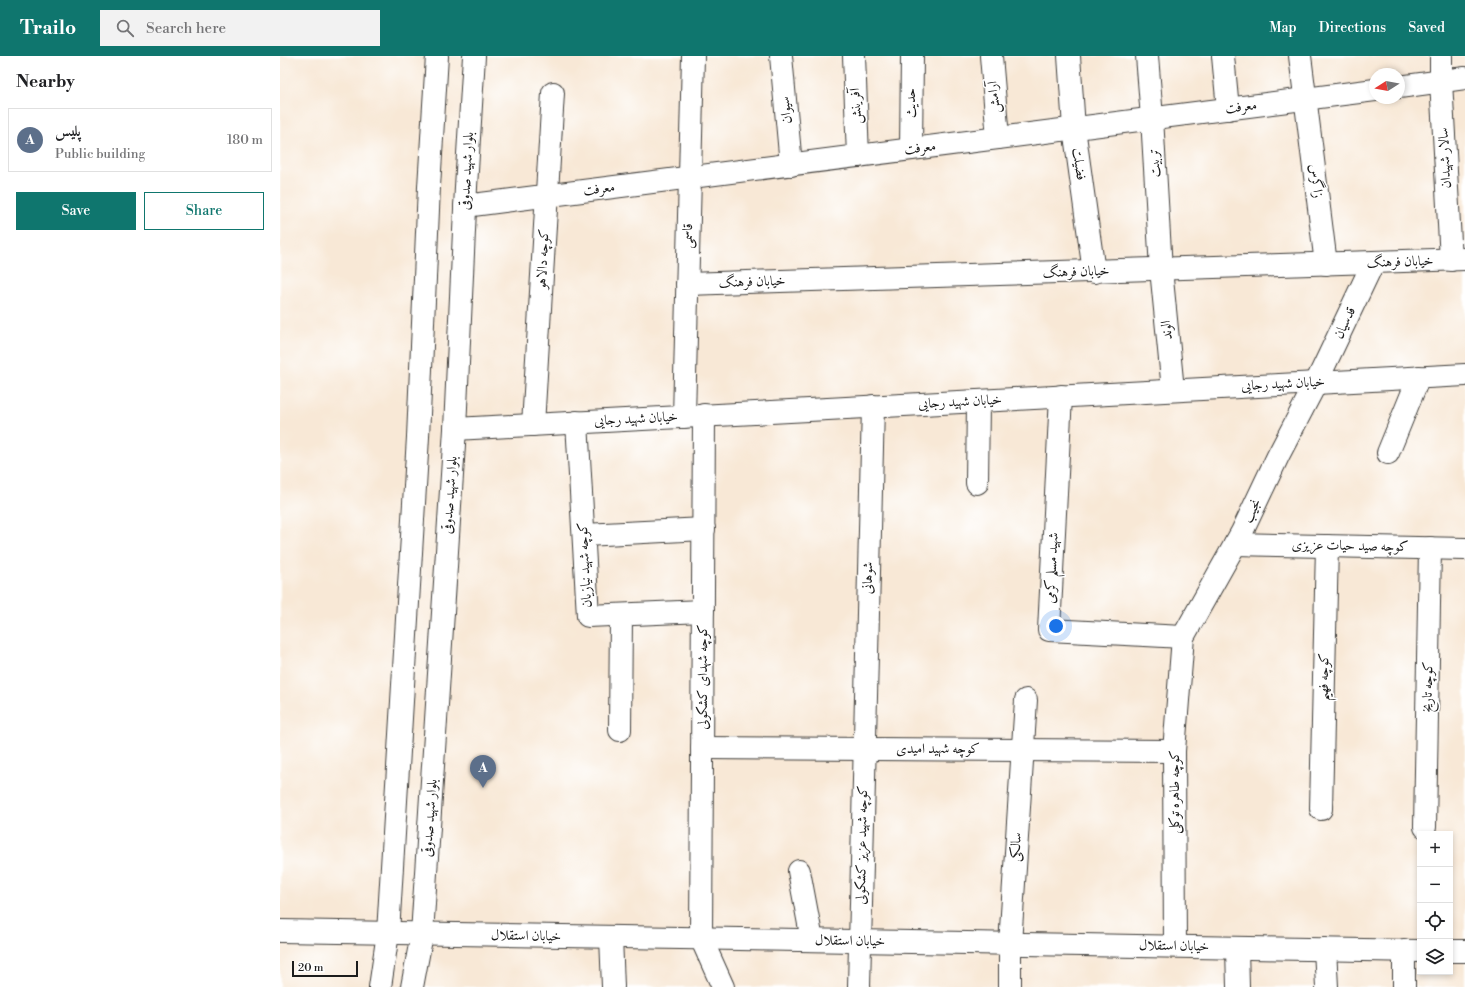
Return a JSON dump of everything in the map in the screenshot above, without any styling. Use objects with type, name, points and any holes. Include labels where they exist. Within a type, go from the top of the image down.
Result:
[{"type":"street","points":[[380,987],[388,933],[418,437],[429,187],[437,56]]},
{"type":"street","name":"بلوار شهید صدوقی","points":[[412,987],[422,934],[454,429],[474,56]]},
{"type":"street","name":"قاسمی","points":[[693,56],[687,284],[694,416]]},
{"type":"street","name":"سیوان","points":[[781,56],[791,165]]},
{"type":"street","name":"آفرینش","points":[[854,56],[858,156]]},
{"type":"street","name":"حدیث","points":[[911,149],[912,56]]},
{"type":"street","name":"آرامش","points":[[991,56],[998,138]]},
{"type":"street","name":"فضیلت","points":[[1069,56],[1074,128],[1094,272]]},
{"type":"street","name":"تربیت","points":[[1147,56],[1161,270]]},
{"type":"street","points":[[1223,56],[1228,109]]},
{"type":"street","name":"زاگرس","points":[[1300,56],[1326,264]]},
{"type":"street","name":"سالار شهیدان","points":[[1441,56],[1441,81],[1458,260]]},
{"type":"street","points":[[1405,86],[1465,78]]},
{"type":"street","name":"معرفت","points":[[465,206],[1369,91]]},
{"type":"street","name":"کوچه دالاهو","points":[[533,425],[553,93]]},
{"type":"street","name":"خیابان فرهنگ","points":[[687,284],[1458,260]]},
{"type":"street","name":"قدسیان","points":[[1316,383],[1373,263]]},
{"type":"street","name":"الوند","points":[[1161,270],[1173,390]]},
{"type":"street","name":"خیابان شهید رجایی","points":[[454,429],[1465,375]]},
{"type":"street","points":[[1388,453],[1419,377]]},
{"type":"street","name":"نجیب","points":[[1183,638],[1242,532],[1278,456],[1316,383]]},
{"type":"street","name":"شهید مسلم کرمی","points":[[1061,396],[1049,630],[1183,638]]},
{"type":"street","points":[[976,482],[978,401]]},
{"type":"street","name":"شوهانی","points":[[864,749],[873,406]]},
{"type":"street","name":"کوچه شهدای کشکولی","points":[[694,416],[704,529],[701,938]]},
{"type":"street","name":"کوچه شهید نیازیان","points":[[577,422],[588,616],[703,611]]},
{"type":"street","points":[[584,535],[704,529]]},
{"type":"street","name":"کوچه صید حیات عزیزی","points":[[1235,544],[1465,549]]},
{"type":"street","name":"کوچه فهیم","points":[[1321,809],[1327,546]]},
{"type":"street","name":"کوچه تاریخ","points":[[1425,827],[1430,548]]},
{"type":"street","points":[[620,730],[621,615]]},
{"type":"street","name":"کوچه طاهره توکلی","points":[[1175,946],[1174,751],[1183,638]]},
{"type":"street","name":"سالکی","points":[[1010,987],[1010,944],[1026,700]]},
{"type":"street","name":"کوچه شهید امیدی","points":[[702,748],[1174,751]]},
{"type":"street","name":"کوچه شهید عزیز کشکولی","points":[[859,987],[864,749]]},
{"type":"street","points":[[799,871],[812,940]]},
{"type":"street","name":"خیابان استقلال","points":[[280,931],[1412,950]]},
{"type":"street","points":[[612,937],[613,987]]},
{"type":"street","points":[[701,938],[723,987]]},
{"type":"street","points":[[1237,948],[1238,987]]},
{"type":"street","points":[[1325,949],[1327,987]]},
{"type":"street","points":[[1404,987],[1412,950]]},
{"type":"street","points":[[1453,951],[1465,951]]},
{"type":"place","name":"پلیس","points":[[483,788]]}]
